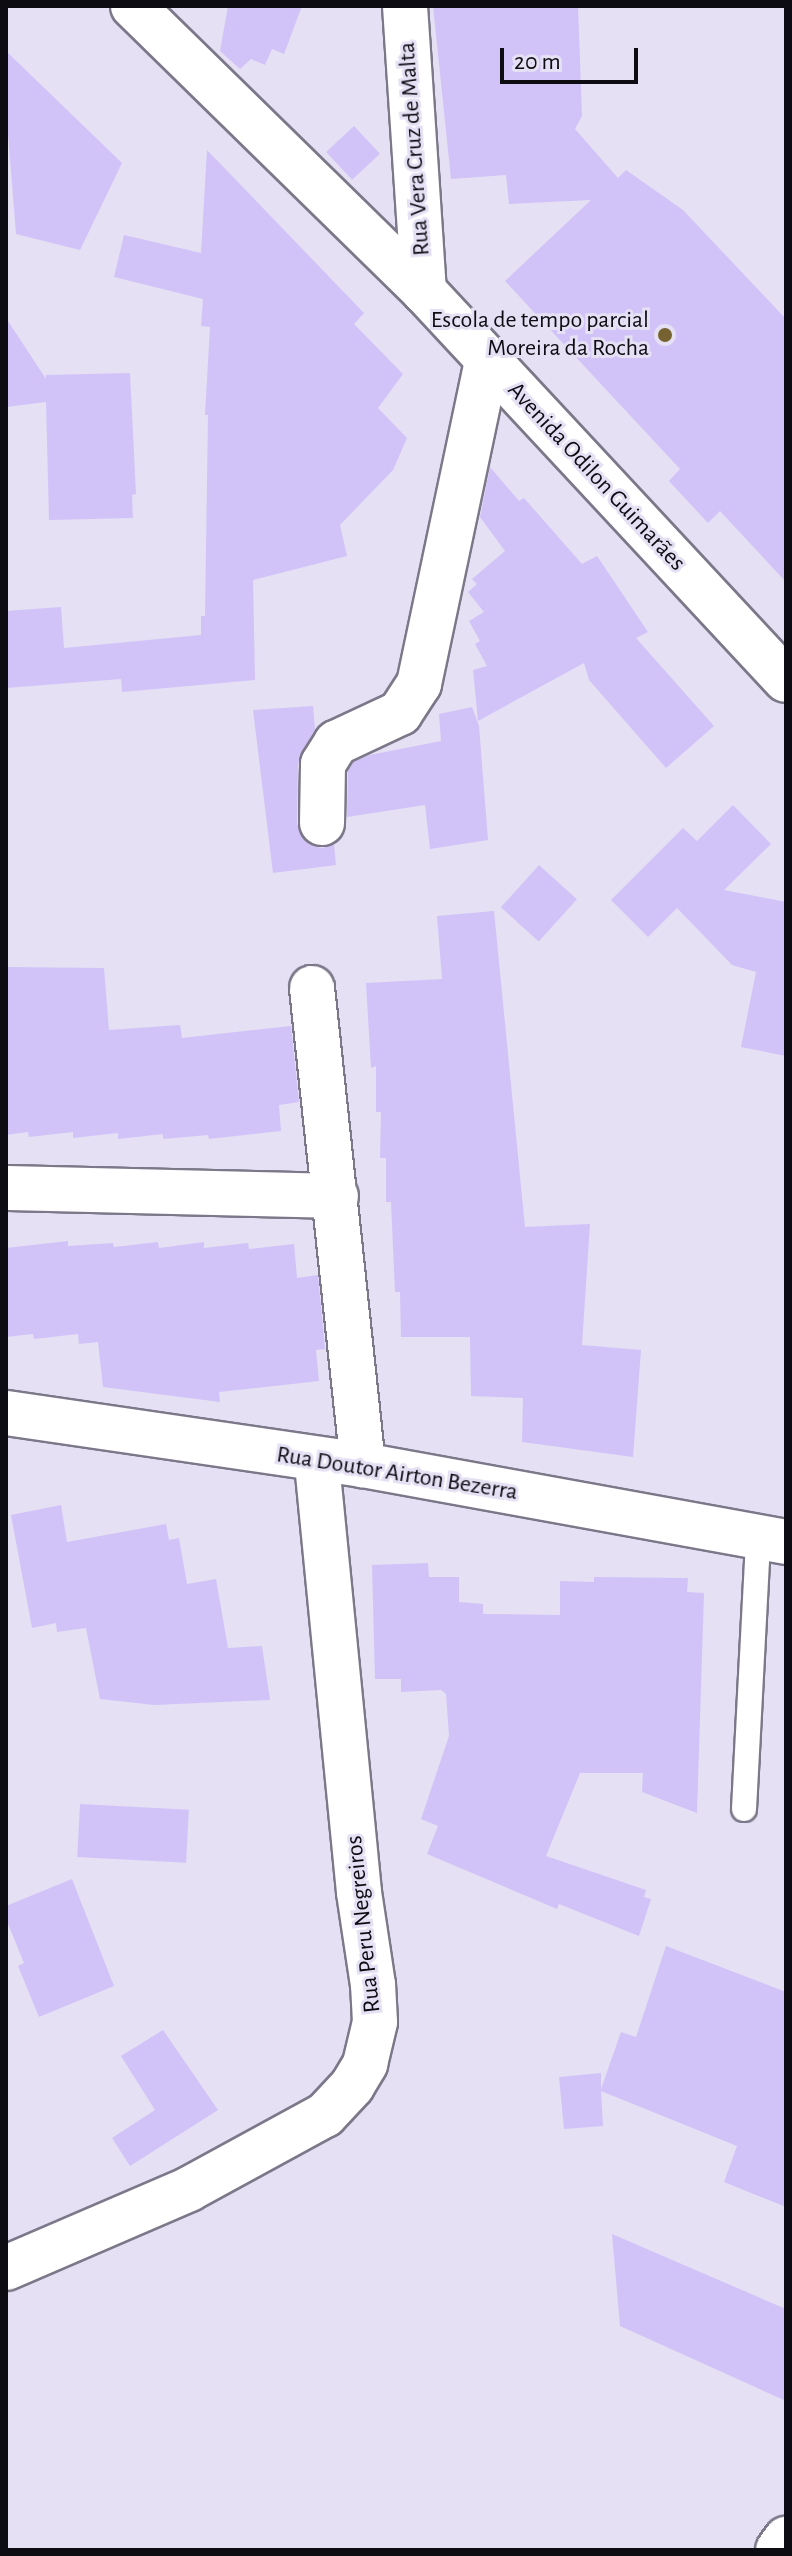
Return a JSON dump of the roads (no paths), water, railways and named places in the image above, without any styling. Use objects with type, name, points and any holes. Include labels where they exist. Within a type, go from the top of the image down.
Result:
[{"type":"street","name":"Avenida Odilon Guimarães","points":[[133,6],[424,291],[786,680]]},
{"type":"street","name":"Rua Vera Cruz de Malta","points":[[405,6],[424,291]]},
{"type":"street","points":[[322,823],[323,764],[336,743],[400,713],[419,684],[487,361]]},
{"type":"street","points":[[312,988],[363,1465]]},
{"type":"street","points":[[6,1188],[336,1196]]},
{"type":"street","name":"Rua Doutor Airton Bezerra","points":[[6,1413],[363,1465],[772,1540]]},
{"type":"street","name":"Rua Peru Negreiros","points":[[6,2268],[189,2189],[325,2115],[352,2086],[365,2064],[375,2022],[373,1985],[359,1892],[317,1460]]},
{"type":"street","points":[[778,2550],[786,2539]]},
{"type":"lane","points":[[744,1809],[772,1540]]},
{"type":"place","name":"Escola de tempo parcial Moreira da Rocha","points":[[665,335]]}]
